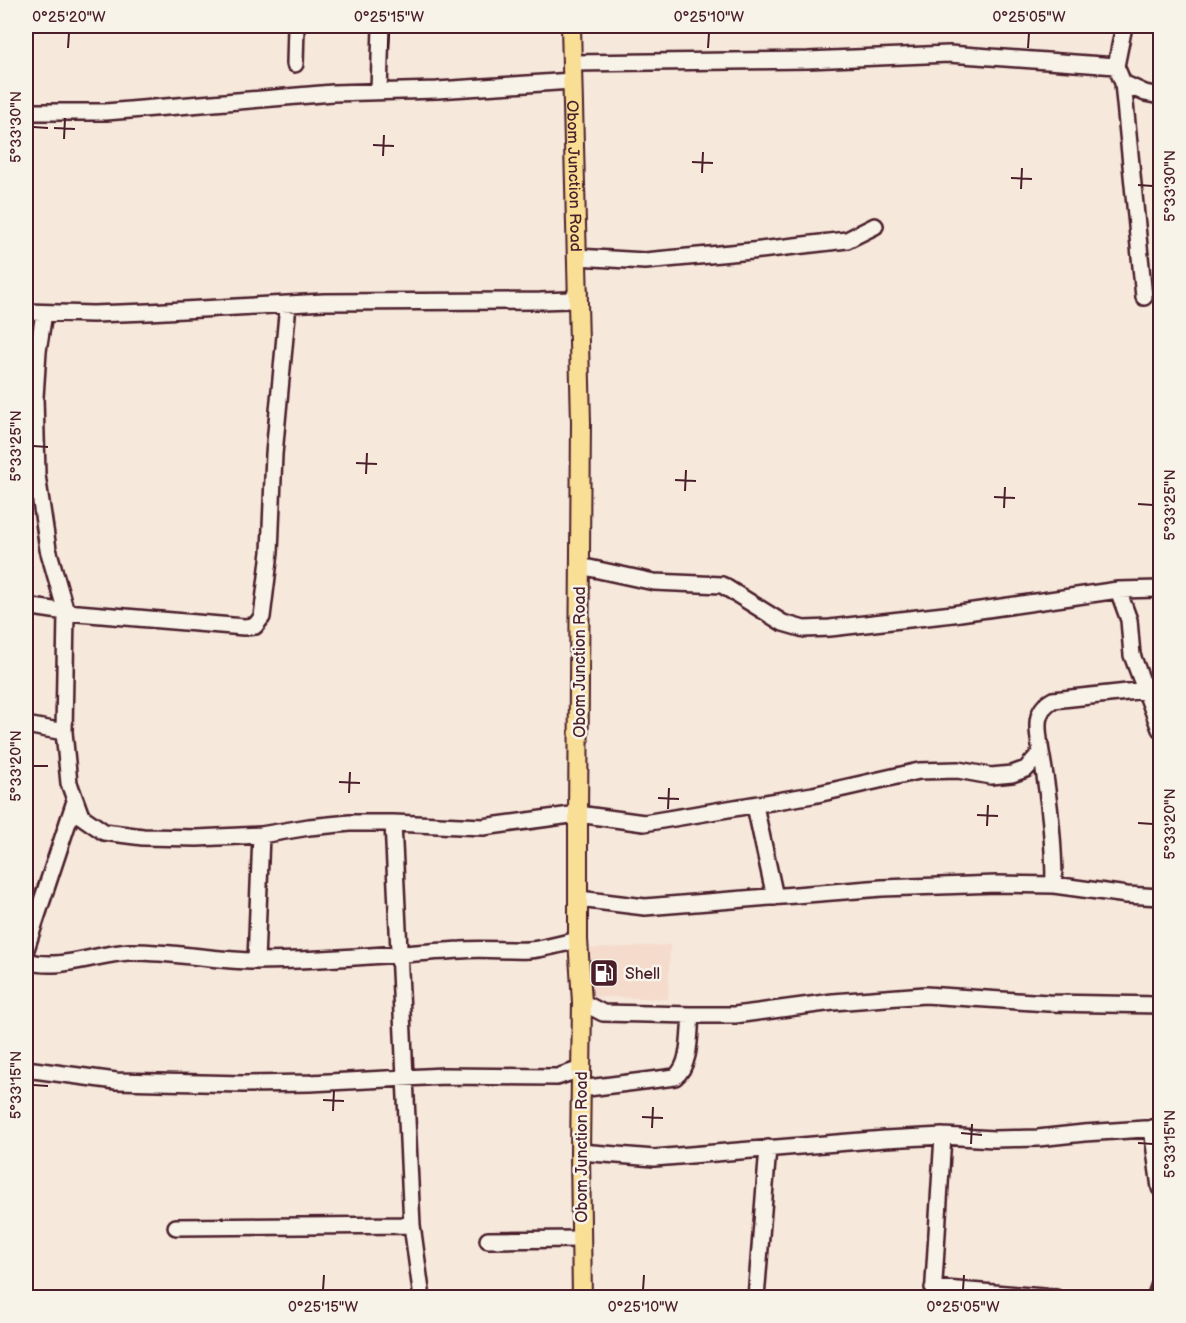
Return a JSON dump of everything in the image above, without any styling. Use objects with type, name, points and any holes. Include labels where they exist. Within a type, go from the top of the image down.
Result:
[{"type":"main road","name":"Obom Junction Road","points":[[571,26],[579,291],[578,940],[582,1002],[580,1069],[582,1298]]},
{"type":"street","points":[[295,64],[296,26]]},
{"type":"street","points":[[375,26],[381,52]]},
{"type":"street","points":[[379,92],[381,26]]},
{"type":"street","points":[[1124,26],[1116,66],[1123,83],[1144,297]]},
{"type":"street","points":[[26,112],[106,112],[333,93],[379,92],[572,72],[796,60],[949,54],[1116,66]]},
{"type":"street","points":[[1123,83],[1145,93],[1161,96]]},
{"type":"street","points":[[577,257],[645,261],[752,252],[847,240],[875,226]]},
{"type":"street","points":[[26,312],[93,314],[288,304],[570,300],[579,291]]},
{"type":"street","points":[[26,606],[66,612],[244,627],[255,626],[262,618],[270,552],[274,454],[288,304]]},
{"type":"street","points":[[44,313],[38,351],[31,475],[48,549],[66,612],[64,732],[69,783],[81,816],[104,832],[143,837],[197,838],[261,835],[330,825],[393,822],[483,827],[578,814],[644,823],[755,806],[919,771],[958,770],[991,776],[1012,774],[1026,768],[1041,752]]},
{"type":"street","points":[[580,566],[654,582],[722,585],[783,623],[804,629],[953,614],[1118,590],[1161,589]]},
{"type":"street","points":[[1118,590],[1129,620],[1132,655],[1154,690],[1161,729]]},
{"type":"street","points":[[1054,885],[1050,801],[1037,725],[1040,711],[1053,700],[1154,690]]},
{"type":"street","points":[[26,725],[64,732]]},
{"type":"street","points":[[26,949],[75,801]]},
{"type":"street","points":[[755,806],[775,897]]},
{"type":"street","points":[[393,822],[412,1225],[422,1298]]},
{"type":"street","points":[[256,961],[261,835]]},
{"type":"street","points":[[579,899],[645,907],[934,886],[996,884],[1054,885],[1109,893],[1161,897]]},
{"type":"street","points":[[26,961],[56,964],[80,962],[127,952],[155,952],[201,958],[256,961],[348,958],[473,949],[531,950],[578,940]]},
{"type":"street","points":[[582,1002],[603,1013],[691,1015],[735,1015],[832,1002],[925,995],[1048,1004],[1161,1005]]},
{"type":"street","points":[[580,1089],[675,1077],[681,1072],[686,1062],[691,1015]]},
{"type":"street","points":[[26,1069],[116,1081],[232,1084],[530,1075],[557,1077],[580,1069]]},
{"type":"street","points":[[580,1152],[654,1158],[943,1136],[993,1139],[1038,1138],[1156,1128],[1161,1188]]},
{"type":"street","points":[[943,1136],[933,1293],[1056,1298]]},
{"type":"street","points":[[756,1298],[768,1148]]},
{"type":"street","points":[[176,1227],[412,1225]]},
{"type":"street","points":[[488,1240],[581,1239]]},
{"type":"street","points":[[1155,1298],[1161,1284]]},
{"type":"shaded area","points":[[670,945],[668,999],[584,996],[582,949]]},
{"type":"place","name":"Shell","points":[[604,973]]}]
